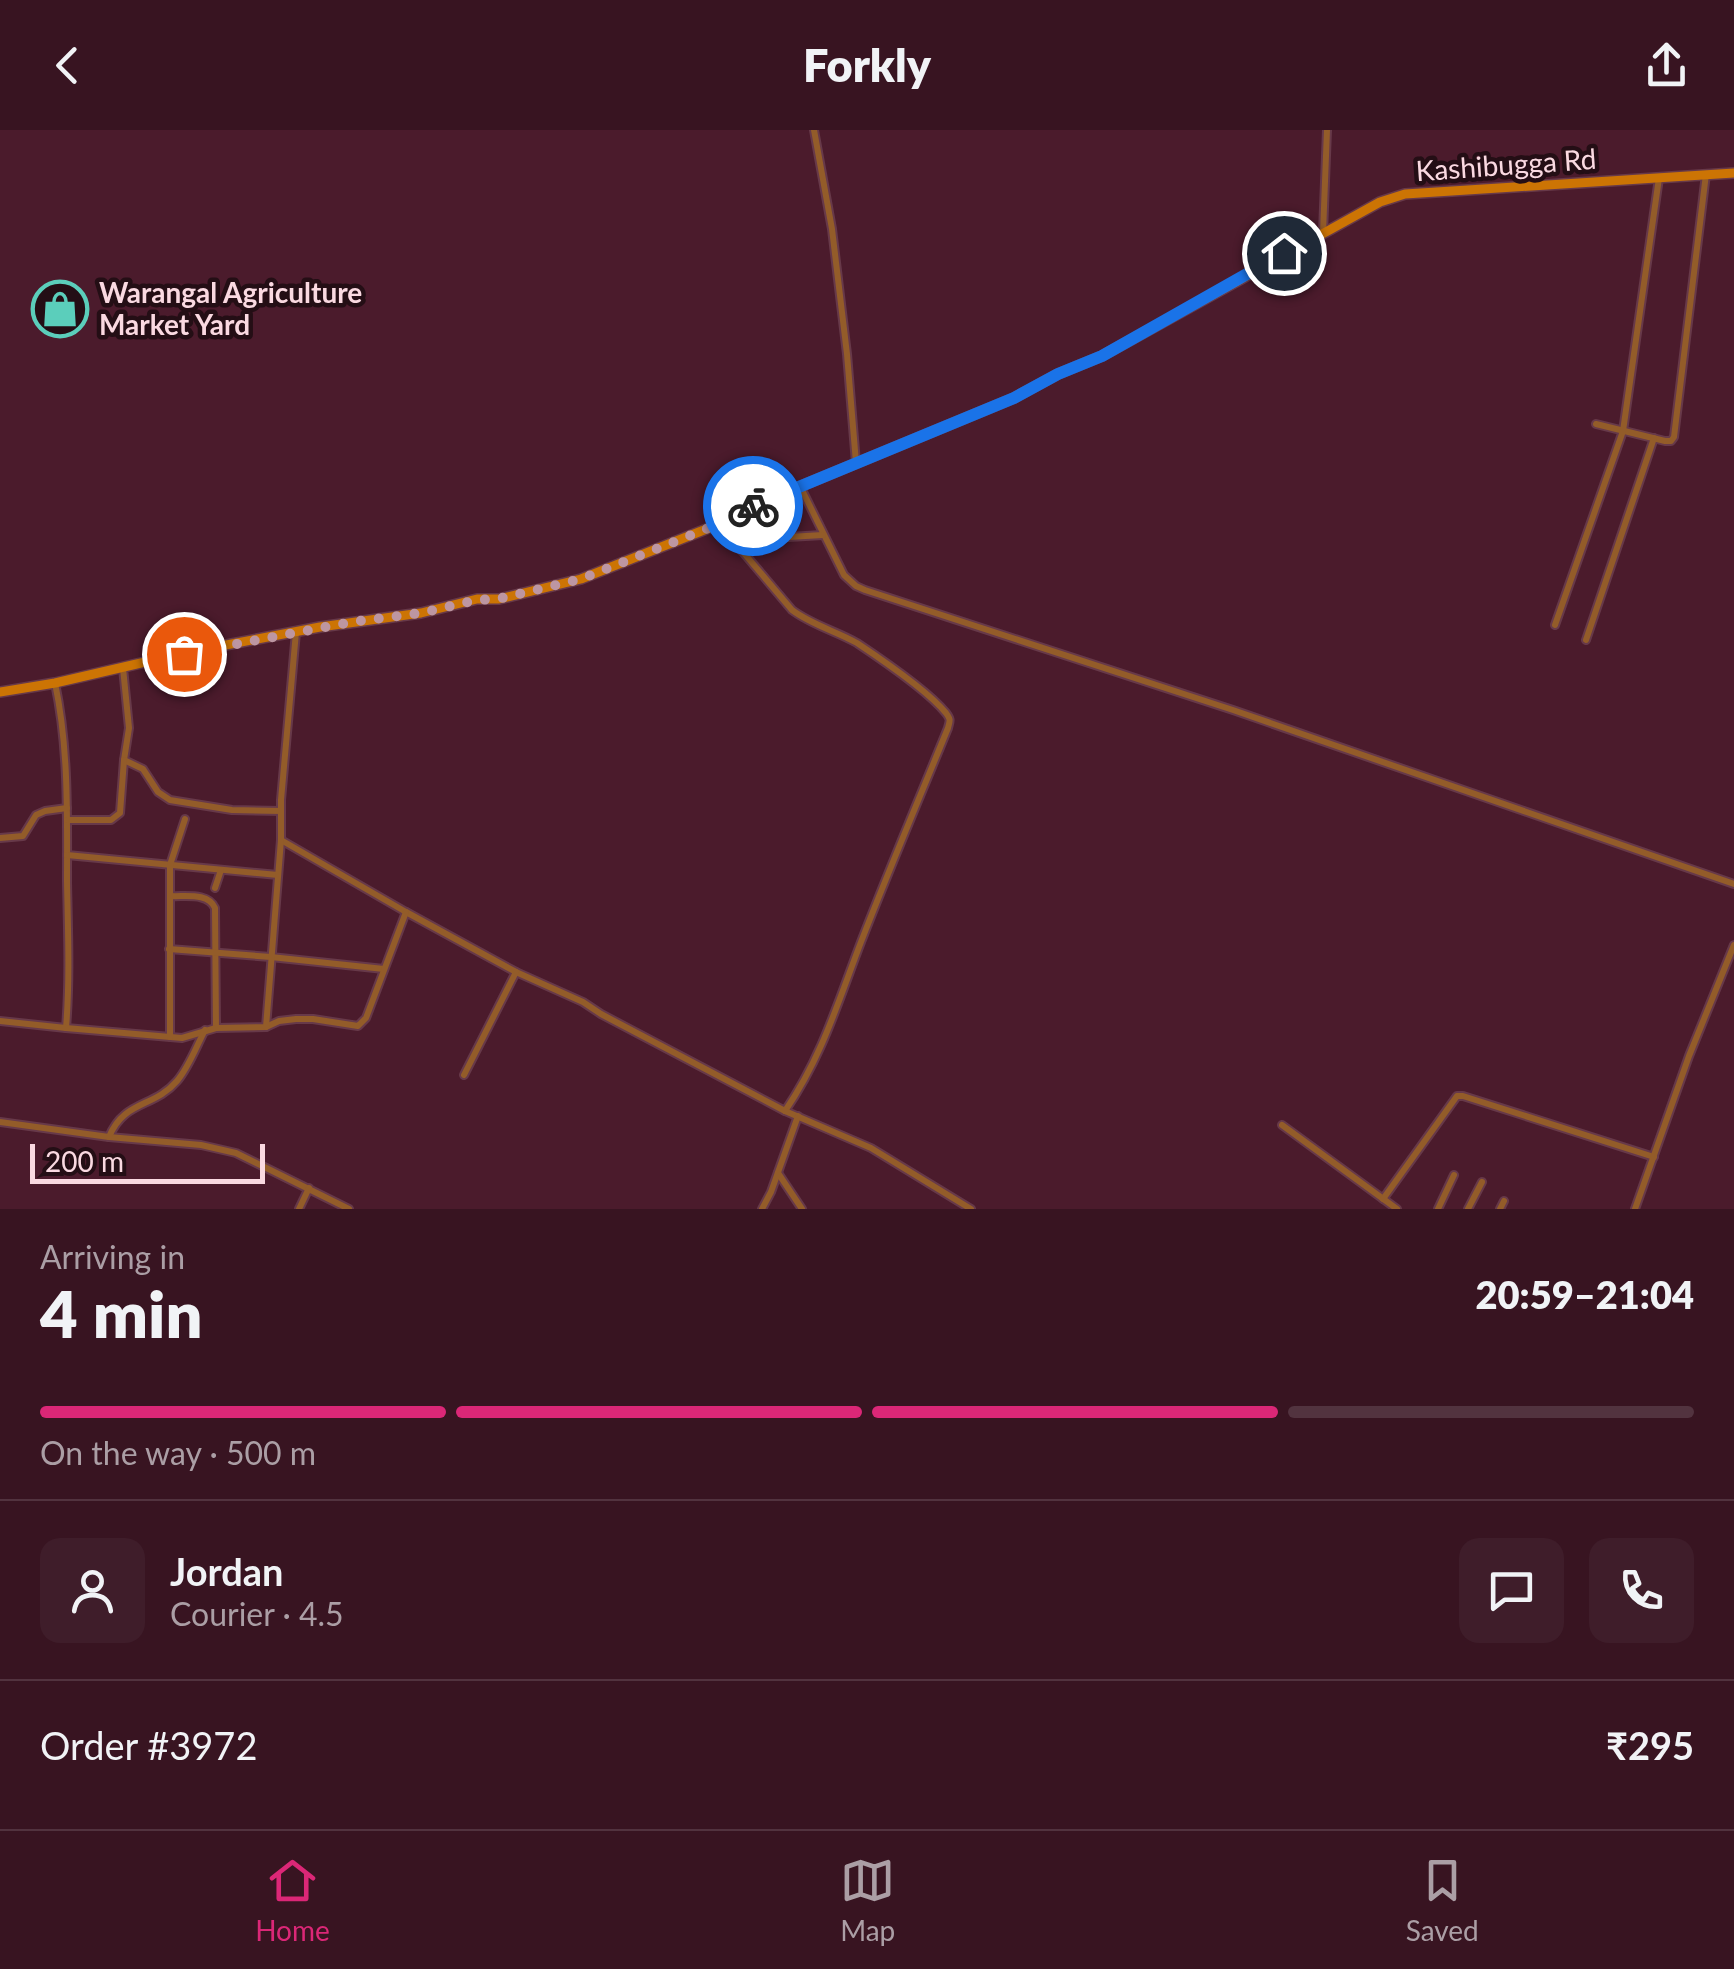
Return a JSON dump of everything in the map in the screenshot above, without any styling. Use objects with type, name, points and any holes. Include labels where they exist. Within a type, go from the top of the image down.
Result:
[{"type":"main road","name":"Kashibugga Rd","points":[[0,692],[296,632],[498,599],[581,579],[1014,398],[1102,356],[1380,202],[1405,194],[1734,173]]},
{"type":"street","points":[[814,130],[832,228],[856,463]]},
{"type":"street","points":[[1323,233],[1327,130]]},
{"type":"street","points":[[1596,424],[1671,440],[1676,430],[1706,174]]},
{"type":"street","points":[[1555,625],[1623,431],[1659,177]]},
{"type":"street","points":[[1586,640],[1654,438]]},
{"type":"street","points":[[801,488],[844,575],[865,590],[1214,704],[1734,884]]},
{"type":"street","points":[[714,526],[792,610],[854,642],[916,687],[950,720],[824,1042],[806,1081],[785,1111]]},
{"type":"street","points":[[736,546],[754,539],[824,535]]},
{"type":"street","points":[[266,1027],[296,632]]},
{"type":"street","points":[[67,820],[111,820],[120,814],[129,728],[124,668]]},
{"type":"street","points":[[55,683],[64,738],[67,808],[66,1028]]},
{"type":"street","points":[[124,760],[143,769],[158,792],[170,800],[232,810],[281,811]]},
{"type":"street","points":[[0,838],[23,836],[36,815],[67,808]]},
{"type":"street","points":[[170,1037],[170,865],[185,819]]},
{"type":"street","points":[[282,840],[516,972],[583,1002],[785,1111],[870,1148],[971,1209]]},
{"type":"street","points":[[67,855],[278,875]]},
{"type":"street","points":[[215,888],[221,870]]},
{"type":"street","points":[[170,896],[213,902],[216,1028]]},
{"type":"street","points":[[0,1020],[170,1037],[313,1018],[358,1026],[366,1018],[406,912]]},
{"type":"street","points":[[1635,1209],[1734,945]]},
{"type":"street","points":[[169,949],[384,969]]},
{"type":"street","points":[[464,1075],[516,972]]},
{"type":"street","points":[[109,1137],[120,1116],[176,1082],[205,1030]]},
{"type":"street","points":[[1383,1198],[1457,1096],[1654,1157]]},
{"type":"street","points":[[762,1209],[798,1116]]},
{"type":"street","points":[[0,1122],[201,1145],[236,1153],[348,1209]]},
{"type":"street","points":[[1282,1125],[1397,1209]]},
{"type":"street","points":[[778,1174],[802,1209]]},
{"type":"street","points":[[1438,1209],[1454,1175]]},
{"type":"street","points":[[1468,1209],[1482,1182]]},
{"type":"street","points":[[299,1209],[309,1188]]},
{"type":"way so far","points":[[184,654],[498,599],[581,579],[714,526],[753,506]]},
{"type":"place","name":"Warangal Agriculture Market Yard","points":[[60,309]]},
{"type":"route","points":[[753,506],[1014,398],[1102,356],[1284,253]]}]
